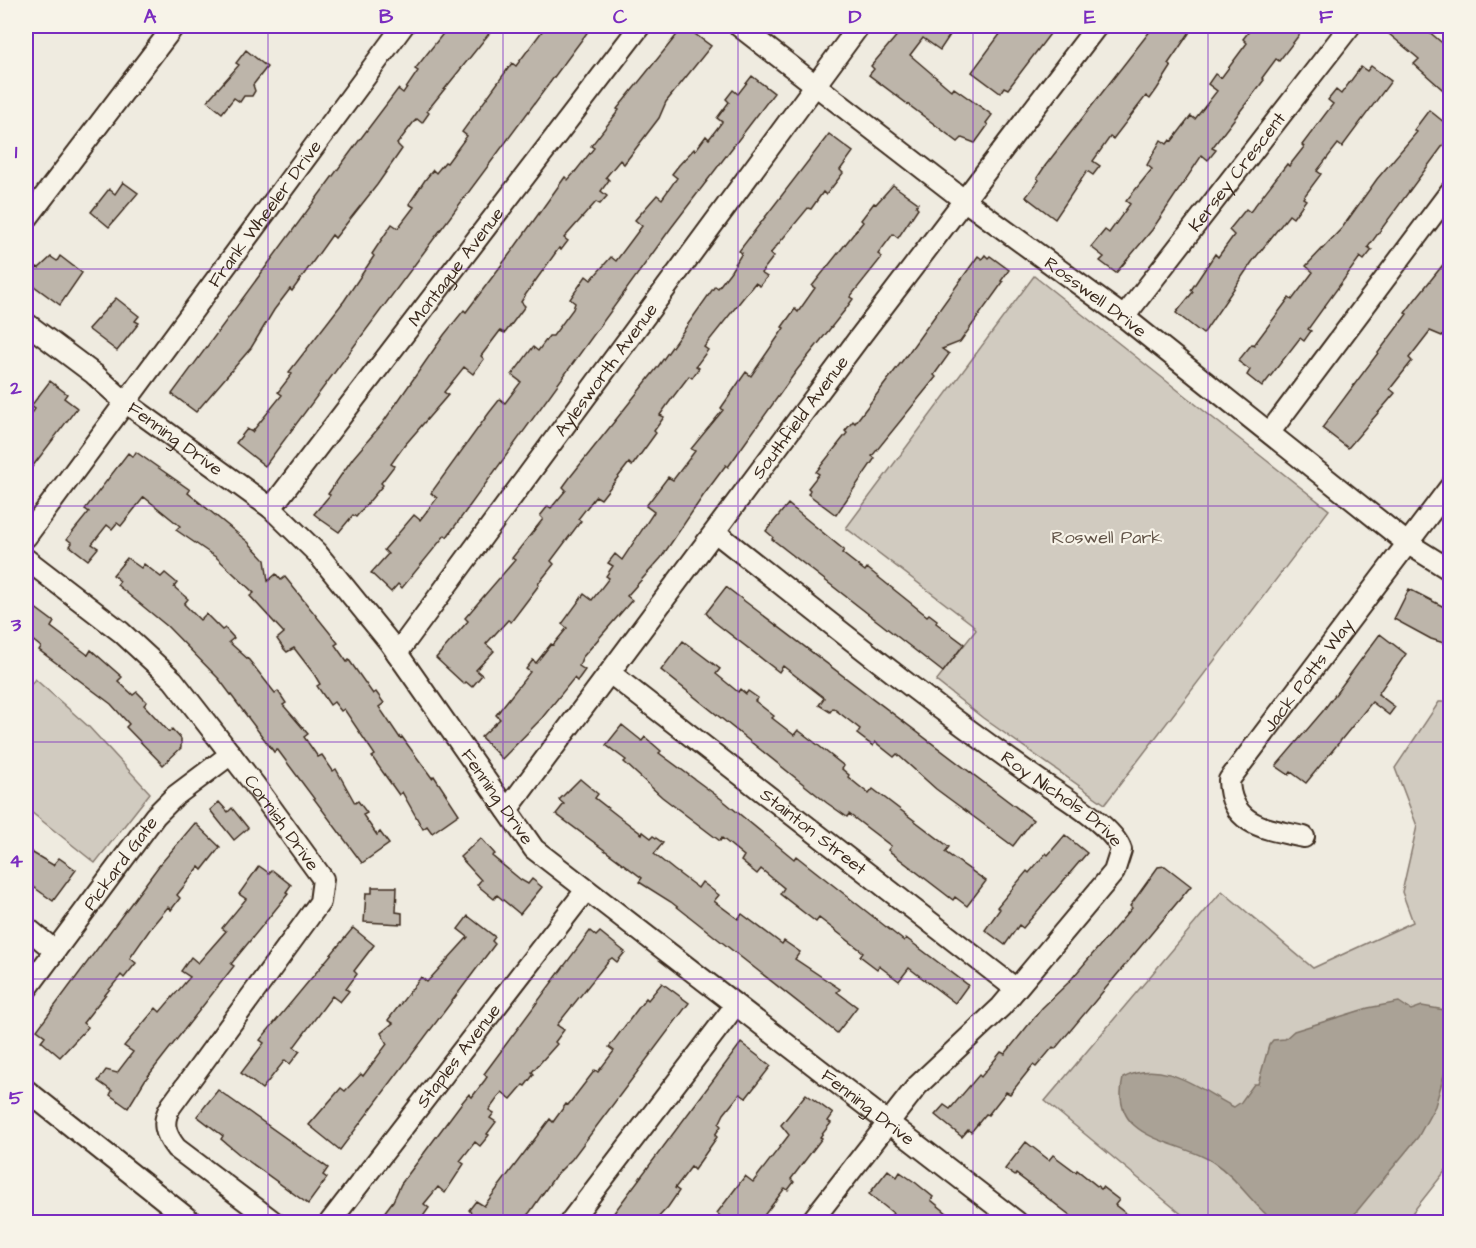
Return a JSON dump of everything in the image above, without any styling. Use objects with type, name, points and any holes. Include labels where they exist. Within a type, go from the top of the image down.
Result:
[{"type":"street","points":[[26,220],[174,26]]},
{"type":"street","name":"Frank Wheeler Drive","points":[[26,537],[403,26]]},
{"type":"street","name":"Montague Avenue","points":[[271,508],[640,26]]},
{"type":"street","name":"Rosswell Drive","points":[[739,26],[965,201],[1124,317],[1407,543],[1450,570]]},
{"type":"street","name":"Aylesworth Avenue","points":[[397,653],[813,85],[859,26]]},
{"type":"street","name":"Southfield Avenue","points":[[507,810],[1098,26]]},
{"type":"street","name":"Kersey Crescent","points":[[1124,317],[1350,26]]},
{"type":"street","points":[[1270,432],[1450,192]]},
{"type":"street","name":"Fenning Drive","points":[[26,323],[94,374],[125,402],[271,508],[317,553],[397,653],[534,849],[1017,1222]]},
{"type":"street","name":"Jack Potts Way","points":[[1304,837],[1260,827],[1242,815],[1230,798],[1229,780],[1450,487]]},
{"type":"street","name":"Roy Nichols Drive","points":[[715,532],[973,735],[1092,818],[1119,843],[1121,858],[1114,872],[1016,989],[917,1086],[811,1222]]},
{"type":"street","name":"Cornish Drive","points":[[26,559],[150,658],[187,697],[323,879],[320,902],[171,1106],[165,1125],[166,1133],[177,1148],[274,1222]]},
{"type":"street","name":"Stainton Street","points":[[610,673],[1016,989]]},
{"type":"street","name":"Pickard Gate","points":[[26,990],[155,816],[175,796],[231,754]]},
{"type":"street","name":"Staples Avenue","points":[[330,1222],[586,890]]},
{"type":"street","points":[[26,927],[55,951]]},
{"type":"street","points":[[570,1222],[735,1005]]},
{"type":"street","points":[[26,1090],[192,1222]]},
{"type":"green space","name":"Roswell Park","points":[[1034,276],[1329,510],[1105,804],[983,718],[936,681],[976,630],[972,624],[846,528]]},
{"type":"green space","points":[[35,679],[89,727],[150,793],[95,863],[26,808],[26,691]]},
{"type":"green space","points":[[1439,702],[1450,702],[1450,1165],[1405,1222],[1191,1222],[1045,1101],[1222,891],[1313,968],[1413,922],[1402,892],[1417,826],[1395,768]]},
{"type":"shaded area","points":[[1399,1002],[1411,1010],[1422,1006],[1450,1011],[1450,1055],[1435,1106],[1418,1137],[1348,1222],[1275,1222],[1222,1168],[1198,1154],[1149,1135],[1136,1127],[1126,1115],[1121,1099],[1123,1078],[1153,1071],[1167,1073],[1195,1085],[1234,1107],[1241,1102],[1254,1084],[1258,1084],[1269,1045],[1273,1040],[1285,1039],[1294,1031],[1368,1008]]},
{"type":"building","points":[[449,26],[486,26],[492,30],[427,111],[429,113],[422,123],[417,119],[413,123],[397,144],[402,149],[377,185],[335,238],[332,235],[292,291],[290,289],[274,310],[251,348],[196,412],[172,394],[398,89],[403,93],[418,71],[415,69]]},
{"type":"building","points":[[546,26],[592,26],[265,466],[236,443],[247,429],[252,432],[282,395],[278,392],[292,374],[289,372],[344,301],[392,224],[398,228],[414,207],[409,204],[425,180],[433,170],[436,173],[445,162],[447,163],[467,136],[462,132],[512,63],[516,66]]},
{"type":"building","points":[[684,26],[711,46],[666,102],[659,118],[624,164],[620,160],[606,177],[609,180],[601,191],[607,196],[600,204],[596,202],[564,238],[568,241],[561,250],[559,248],[526,294],[521,302],[525,306],[505,333],[500,331],[481,356],[484,359],[473,374],[464,367],[444,392],[448,395],[404,446],[391,464],[394,466],[381,483],[383,485],[356,517],[353,515],[339,532],[323,521],[314,514],[330,495],[328,494],[353,458],[382,424],[444,335],[464,310],[466,312],[565,177],[568,180],[594,148],[591,146],[619,110],[617,109]]},
{"type":"building","points":[[905,26],[956,26],[940,50],[923,38],[910,55],[952,91],[954,88],[992,115],[975,143],[962,138],[958,142],[869,75],[874,69],[871,66]]},
{"type":"building","points":[[1006,26],[1056,26],[1008,89],[1004,87],[1000,93],[972,72]]},
{"type":"building","points":[[1154,26],[1194,26],[1168,64],[1171,67],[1150,99],[1146,96],[1113,139],[1110,137],[1093,161],[1100,166],[1093,175],[1087,171],[1055,219],[1026,197],[1039,180],[1037,178],[1045,166]]},
{"type":"building","points":[[1253,26],[1306,26],[1279,61],[1276,59],[1262,78],[1264,80],[1212,148],[1216,150],[1208,160],[1202,155],[1152,230],[1116,273],[1100,261],[1104,257],[1091,247],[1105,230],[1109,233],[1130,204],[1126,201],[1152,169],[1147,165],[1161,140],[1167,144],[1170,140],[1172,141],[1191,116],[1195,119],[1217,91],[1208,84],[1215,74],[1221,78],[1247,43],[1243,39]]},
{"type":"building","points":[[1397,26],[1431,26],[1427,30],[1447,47],[1443,52],[1450,57],[1450,96],[1414,64],[1419,59],[1389,34]]},
{"type":"building","points":[[246,50],[267,67],[253,85],[255,91],[252,96],[244,96],[240,102],[234,98],[222,113],[207,101],[239,65],[236,63]]},
{"type":"building","points":[[1371,66],[1391,81],[1342,147],[1338,144],[1317,171],[1321,174],[1303,198],[1306,200],[1293,218],[1289,215],[1252,262],[1203,334],[1176,313],[1193,292],[1191,290],[1215,254],[1218,257],[1234,235],[1229,230],[1246,209],[1250,212],[1287,164],[1289,166],[1304,147],[1302,145],[1333,104],[1328,100],[1336,90],[1341,94],[1361,67],[1367,71]]},
{"type":"building","points":[[752,76],[774,93],[671,228],[447,537],[445,535],[402,588],[398,584],[391,592],[371,573],[388,554],[384,550],[414,515],[420,520],[437,498],[431,493],[489,413],[500,399],[505,403],[521,382],[512,375],[533,347],[538,351],[549,336],[553,336],[573,309],[575,303],[570,299],[586,276],[591,280],[611,257],[616,261],[642,226],[635,220],[657,195],[662,199],[677,178],[672,174],[679,165],[694,149],[695,151],[706,136],[709,139],[722,122],[717,118],[729,102],[726,99],[733,90],[738,94]]},
{"type":"building","points":[[1429,110],[1450,127],[1450,136],[1368,247],[1372,250],[1364,260],[1360,257],[1308,329],[1311,331],[1304,341],[1300,338],[1262,387],[1247,375],[1250,370],[1238,361],[1252,344],[1254,345],[1289,298],[1292,300],[1313,272],[1306,266],[1342,228],[1377,179],[1417,132],[1414,130]]},
{"type":"building","points":[[829,134],[853,152],[840,170],[843,173],[826,195],[823,192],[811,209],[808,208],[770,254],[774,256],[761,273],[767,277],[760,286],[755,283],[704,347],[708,350],[696,366],[699,368],[692,378],[689,376],[660,415],[664,417],[654,431],[656,433],[632,466],[629,463],[601,499],[596,496],[578,519],[581,521],[551,561],[554,564],[539,585],[511,622],[508,620],[486,644],[494,651],[476,670],[482,675],[472,687],[466,682],[464,684],[436,658],[468,621],[465,618],[515,560],[512,558],[543,519],[540,516],[548,506],[551,508],[566,490],[563,487],[571,476],[657,368],[715,286],[718,288],[731,271],[742,253],[739,251]]},
{"type":"building","points":[[123,182],[138,193],[109,227],[91,212],[109,189],[115,194]]},
{"type":"building","points":[[893,185],[918,203],[916,206],[918,208],[898,238],[893,234],[878,254],[882,257],[850,297],[853,299],[845,310],[797,370],[728,467],[726,465],[703,496],[661,558],[627,596],[632,600],[582,658],[579,666],[585,670],[577,681],[574,678],[542,718],[502,759],[481,737],[500,719],[496,715],[530,672],[526,669],[533,660],[536,663],[567,628],[562,624],[584,594],[592,600],[609,578],[606,576],[613,566],[608,563],[615,554],[622,560],[654,512],[646,506],[668,477],[673,480],[695,451],[691,449],[723,410],[721,408],[746,372],[751,376],[784,328],[782,327],[795,309],[798,312],[815,288],[812,286],[863,222],[861,220],[874,203],[876,204]]},
{"type":"building","points":[[985,255],[988,258],[990,256],[1009,270],[1001,281],[1003,282],[960,342],[942,349],[949,354],[934,375],[936,377],[872,456],[875,458],[836,515],[808,494],[810,490],[808,488],[819,474],[816,472],[847,433],[845,431],[853,421],[855,423],[909,352],[978,256],[982,259]]},
{"type":"building","points":[[60,256],[82,273],[60,305],[30,283],[34,277],[31,275],[37,267],[39,268],[51,257],[57,261]]},
{"type":"building","points":[[1450,256],[1450,324],[1442,336],[1430,331],[1409,358],[1412,361],[1390,389],[1395,393],[1348,448],[1322,428],[1407,314],[1405,313]]},
{"type":"building","points":[[116,298],[139,316],[135,321],[139,323],[117,351],[88,329]]},
{"type":"building","points":[[50,381],[67,394],[64,398],[77,408],[26,475],[26,422],[35,409],[31,406]]},
{"type":"building","points":[[136,452],[190,490],[188,493],[248,542],[265,560],[268,581],[276,574],[281,580],[285,577],[338,643],[335,645],[347,662],[349,660],[373,694],[376,692],[384,703],[379,707],[400,738],[402,737],[432,778],[434,776],[459,814],[432,833],[427,826],[423,829],[402,792],[399,795],[372,757],[375,755],[344,709],[341,711],[334,702],[330,705],[317,686],[320,684],[314,674],[294,648],[287,652],[284,649],[277,639],[284,633],[250,596],[254,593],[217,558],[176,530],[180,526],[144,497],[121,526],[117,523],[112,529],[107,525],[92,544],[98,548],[88,560],[70,546],[72,543],[67,539],[89,512],[85,509],[128,453],[133,457]]},
{"type":"building","points":[[788,504],[844,550],[842,553],[865,571],[867,568],[927,616],[929,614],[937,620],[936,623],[964,644],[943,672],[772,539],[773,537],[766,531]]},
{"type":"building","points":[[127,558],[141,568],[144,564],[161,577],[165,573],[177,583],[174,587],[188,599],[184,604],[200,620],[206,614],[222,630],[225,628],[234,638],[229,642],[249,660],[275,693],[278,691],[286,703],[283,705],[308,734],[304,737],[318,757],[322,755],[333,771],[336,769],[355,803],[358,801],[367,813],[363,815],[377,835],[380,832],[389,844],[362,863],[277,749],[274,752],[219,679],[167,626],[117,585],[120,581],[113,575]]},
{"type":"building","points":[[726,587],[1033,820],[1013,846],[936,789],[897,754],[894,757],[875,742],[873,746],[857,734],[860,729],[833,708],[830,712],[819,705],[824,698],[783,666],[779,672],[713,621],[706,613]]},
{"type":"building","points":[[1409,589],[1450,610],[1450,645],[1431,639],[1394,619]]},
{"type":"building","points":[[26,601],[54,622],[51,627],[88,655],[91,650],[122,677],[118,681],[133,695],[137,692],[147,702],[144,705],[169,732],[172,729],[181,739],[181,748],[163,765],[126,727],[129,724],[111,704],[39,650],[41,647],[26,635]]},
{"type":"building","points":[[1380,634],[1406,654],[1378,694],[1395,707],[1389,715],[1372,702],[1306,783],[1291,772],[1289,775],[1276,766],[1323,711]]},
{"type":"building","points":[[683,641],[720,669],[716,674],[738,692],[740,689],[746,694],[748,691],[758,698],[755,701],[774,716],[772,718],[794,735],[798,730],[814,742],[844,766],[842,769],[849,775],[848,777],[869,794],[873,789],[949,847],[945,852],[986,881],[967,906],[955,897],[953,900],[888,850],[891,846],[849,814],[847,817],[827,803],[661,670]]},
{"type":"building","points":[[622,725],[642,741],[645,737],[661,751],[659,753],[720,798],[794,859],[796,856],[904,941],[906,938],[968,985],[955,1003],[909,968],[899,981],[879,966],[877,969],[860,956],[863,952],[819,918],[816,922],[780,894],[784,888],[761,869],[757,874],[741,861],[744,856],[722,838],[720,841],[662,797],[624,762],[626,760],[606,745]]},
{"type":"building","points":[[580,779],[598,794],[595,798],[618,816],[642,834],[643,832],[651,838],[653,836],[663,843],[654,854],[698,888],[702,882],[719,895],[714,901],[738,919],[742,914],[782,944],[784,941],[800,952],[795,959],[840,989],[837,992],[857,1007],[837,1033],[671,902],[639,882],[642,878],[556,814],[564,804],[559,800]]},
{"type":"building","points":[[219,802],[228,812],[232,808],[248,828],[234,840],[210,810]]},
{"type":"building","points":[[195,823],[220,847],[202,870],[199,867],[177,895],[180,898],[171,910],[168,907],[153,925],[130,958],[136,963],[124,978],[121,975],[83,1023],[88,1027],[60,1057],[41,1041],[45,1036],[37,1030],[158,867]]},
{"type":"building","points":[[1065,835],[1087,853],[1023,928],[1019,925],[1005,945],[985,930],[1000,909],[997,907],[1027,871],[1029,873],[1046,853],[1048,855]]},
{"type":"building","points":[[481,838],[495,854],[492,856],[521,880],[528,884],[532,879],[542,887],[520,914],[497,895],[494,899],[477,885],[481,880],[460,857]]},
{"type":"building","points":[[26,849],[53,865],[59,858],[76,870],[53,901],[32,886],[26,895]]},
{"type":"building","points":[[259,866],[269,873],[272,870],[291,885],[286,892],[288,894],[231,964],[234,966],[145,1080],[128,1108],[110,1095],[112,1091],[98,1081],[106,1070],[117,1073],[133,1052],[124,1046],[156,1008],[160,1012],[190,977],[181,971],[191,957],[198,963],[226,931],[222,928],[246,899],[239,894]]},
{"type":"building","points":[[1165,866],[1191,886],[1055,1049],[1053,1047],[1036,1067],[1033,1065],[1010,1094],[1006,1092],[988,1115],[986,1114],[971,1132],[968,1130],[962,1137],[935,1115],[944,1105],[950,1109],[1001,1052],[1005,1054],[1042,1008],[1068,983],[1132,908],[1130,906],[1158,867]]},
{"type":"building","points":[[372,887],[397,887],[396,912],[402,913],[402,924],[364,922],[366,893],[372,893]]},
{"type":"building","points":[[468,916],[495,937],[492,941],[495,944],[340,1150],[309,1125],[341,1088],[345,1091],[361,1074],[363,1076],[387,1044],[381,1033],[393,1023],[388,1020],[421,977],[427,982],[468,937],[458,929]]},
{"type":"building","points":[[353,928],[374,945],[354,971],[357,974],[346,989],[349,991],[340,1002],[332,996],[294,1047],[300,1051],[290,1064],[285,1060],[262,1089],[241,1073],[264,1043],[260,1040]]},
{"type":"building","points":[[590,931],[596,936],[600,932],[625,952],[617,962],[612,958],[609,960],[557,1025],[564,1030],[555,1042],[557,1044],[532,1072],[534,1074],[525,1086],[523,1085],[511,1099],[502,1092],[489,1110],[494,1113],[490,1118],[496,1122],[487,1134],[489,1135],[480,1146],[475,1142],[460,1161],[464,1164],[445,1193],[438,1187],[424,1204],[429,1208],[419,1222],[377,1222],[393,1201],[401,1184],[460,1105],[469,1094],[472,1097],[485,1080],[487,1077],[484,1074]]},
{"type":"building","points":[[662,983],[689,1003],[572,1159],[555,1176],[530,1212],[521,1222],[482,1222],[475,1218],[469,1210],[476,1201],[484,1206],[550,1119],[553,1122],[595,1070],[598,1072],[614,1051],[609,1047],[646,998],[648,1000]]},
{"type":"building","points":[[741,1043],[771,1066],[746,1098],[740,1094],[724,1114],[719,1124],[721,1126],[715,1135],[717,1137],[694,1170],[691,1167],[675,1188],[679,1191],[668,1207],[654,1222],[607,1222]]},
{"type":"building","points":[[218,1090],[328,1168],[323,1175],[327,1178],[308,1204],[240,1155],[221,1139],[223,1136],[197,1116]]},
{"type":"building","points":[[806,1094],[833,1114],[828,1121],[831,1123],[820,1137],[822,1138],[791,1179],[794,1182],[788,1190],[785,1188],[759,1222],[717,1222],[721,1217],[717,1213],[745,1176],[753,1182],[789,1135],[781,1125]]},
{"type":"building","points":[[1026,1142],[1049,1160],[1053,1155],[1101,1189],[1102,1187],[1119,1200],[1115,1205],[1137,1222],[1079,1222],[1016,1174],[1015,1176],[1005,1169]]},
{"type":"building","points":[[888,1170],[897,1177],[900,1172],[916,1183],[933,1197],[931,1200],[958,1222],[895,1222],[889,1218],[893,1213],[869,1194]]}]
